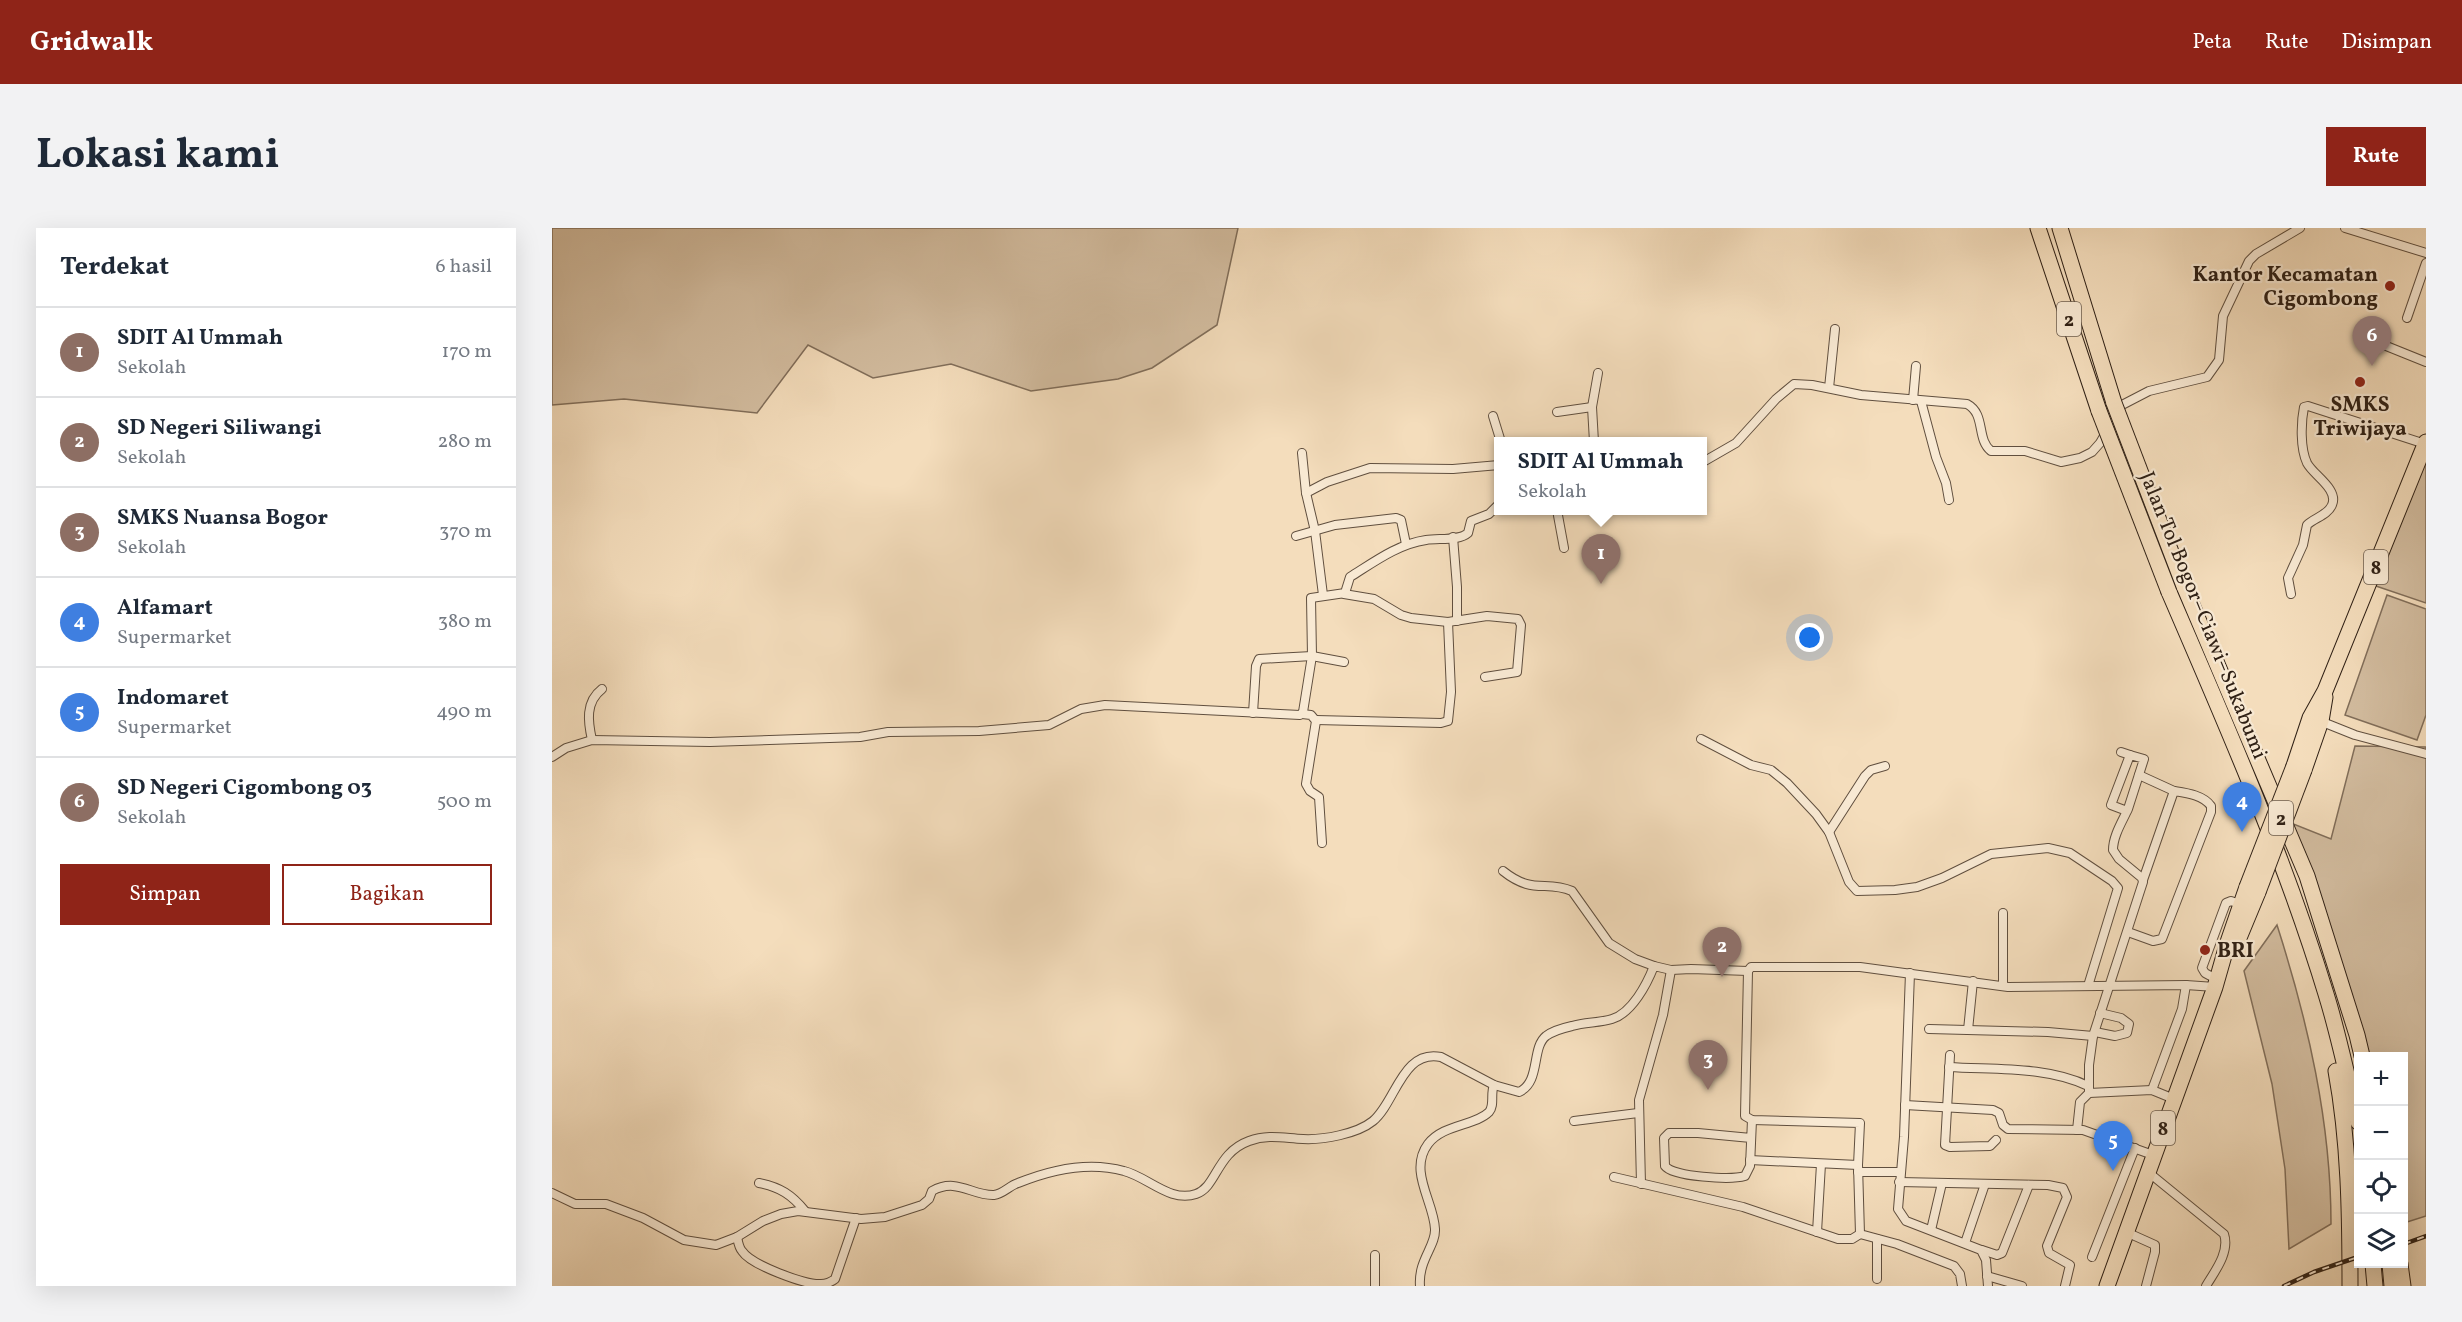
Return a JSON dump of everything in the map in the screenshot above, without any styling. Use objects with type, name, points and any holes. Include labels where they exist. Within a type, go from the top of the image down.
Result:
[{"type":"highway","name":"Jalan Tol Bogor–Ciawi–Sukabumi","points":[[2038,228],[2099,411],[2169,592],[2263,815],[2327,995],[2354,1106]]},
{"type":"highway","name":"Jalan Tol Bogor–Ciawi–Sukabumi","points":[[2060,228],[2114,403],[2184,586],[2307,876],[2357,1035],[2360,1052]]},
{"type":"highway","name":"8","points":[[2218,979],[2233,951],[2252,890],[2299,768],[2325,691],[2426,443]]},
{"type":"highway","name":"8","points":[[2107,1286],[2218,979],[2240,904],[2252,890]]},
{"type":"highway","points":[[2327,995],[2323,1010],[2324,1019],[2345,1118],[2350,1210],[2350,1286]]},
{"type":"highway","points":[[2373,1268],[2375,1286]]},
{"type":"highway","points":[[2390,1268],[2392,1286]]},
{"type":"highway","points":[[2401,1268],[2403,1286]]},
{"type":"street","points":[[1707,460],[1736,443],[1790,386],[1803,384],[1854,394],[1962,403],[1972,406],[1978,414],[1986,445],[1991,450],[2025,451],[2061,462],[2085,456],[2100,443],[2122,405],[2149,391],[2202,379],[2210,375],[2219,360],[2223,316],[2247,264],[2256,254],[2300,228]]},
{"type":"street","points":[[2349,229],[2426,253]]},
{"type":"street","points":[[2407,318],[2426,263]]},
{"type":"street","points":[[1829,388],[1835,329]]},
{"type":"street","points":[[2359,335],[2426,362]]},
{"type":"street","points":[[1916,366],[1917,400],[1944,475],[1949,500]]},
{"type":"street","points":[[1594,437],[1592,407],[1598,373]]},
{"type":"street","points":[[2291,594],[2288,578],[2303,545],[2307,525],[2329,510],[2333,504],[2328,488],[2307,462],[2303,448],[2304,407],[2308,406],[2426,443]]},
{"type":"street","points":[[1557,412],[1592,407]]},
{"type":"street","points":[[1493,416],[1500,437]]},
{"type":"street","points":[[1302,453],[1306,493],[1315,531],[1323,595]]},
{"type":"street","points":[[1306,493],[1327,482],[1370,468],[1453,469],[1494,465]]},
{"type":"street","points":[[1344,594],[1350,577],[1406,544],[1467,535],[1471,521],[1489,514],[1494,509]]},
{"type":"street","points":[[1558,515],[1564,548]]},
{"type":"street","points":[[1296,536],[1335,525],[1396,518],[1401,520],[1406,544]]},
{"type":"street","points":[[552,757],[566,748],[592,740],[710,742],[860,737],[902,732],[979,731],[1049,725],[1081,709],[1105,705],[1302,714],[1311,715],[1316,720],[1441,723],[1448,721],[1451,692],[1452,621],[1457,587],[1453,537]]},
{"type":"street","points":[[1302,714],[1312,656],[1309,600],[1313,596],[1344,594],[1374,599],[1406,617],[1452,621],[1487,616],[1516,618],[1520,621],[1517,672],[1485,677]]},
{"type":"street","points":[[1253,712],[1256,666],[1260,658],[1312,656],[1344,662]]},
{"type":"street","points":[[592,740],[589,726],[590,707],[597,693],[602,689]]},
{"type":"street","points":[[2316,719],[2355,735],[2426,754]]},
{"type":"street","points":[[1316,720],[1306,784],[1308,790],[1320,799],[1322,843]]},
{"type":"street","points":[[1701,740],[1735,758],[1778,775],[1816,814],[1829,832],[1849,882],[1855,890],[1917,887],[1942,878],[1991,854],[2048,848],[2070,853],[2112,881],[2118,888],[2088,986]]},
{"type":"street","points":[[2121,752],[2144,759],[2113,850],[2119,859],[2143,880]]},
{"type":"street","points":[[2127,811],[2111,805],[2130,755]]},
{"type":"street","points":[[1829,832],[1865,776],[1871,770],[1885,766]]},
{"type":"street","points":[[2128,932],[2153,941],[2162,939],[2211,812],[2209,802],[2139,775]]},
{"type":"street","points":[[2077,1130],[2080,1102],[2089,1089],[2089,1056],[2094,1034],[2174,790]]},
{"type":"street","points":[[1503,872],[1527,885],[1565,888],[1572,891],[1608,943],[1635,959],[1671,970],[1748,971]]},
{"type":"street","points":[[2003,913],[2003,986]]},
{"type":"street","points":[[1860,1234],[1858,1169],[1860,1123],[1752,1120],[1744,1113],[1748,971],[1753,965],[1860,967],[2003,986],[2186,985],[2218,979]]},
{"type":"street","points":[[552,1193],[575,1204],[606,1204],[643,1218],[686,1240],[716,1245],[737,1238],[770,1217],[790,1212],[805,1211],[856,1218],[885,1217],[919,1207],[926,1203],[932,1191],[940,1188],[958,1186],[993,1195],[1042,1173],[1074,1169],[1104,1167],[1120,1170],[1173,1194],[1191,1195],[1207,1187],[1225,1157],[1245,1143],[1273,1136],[1312,1139],[1368,1124],[1380,1113],[1406,1072],[1420,1059],[1431,1056],[1441,1057],[1494,1085],[1516,1092],[1523,1091],[1530,1080],[1541,1042],[1545,1037],[1568,1026],[1619,1016],[1643,992],[1654,966]]},
{"type":"street","points":[[1641,1184],[1638,1113],[1642,1083],[1663,1015],[1671,970]]},
{"type":"street","points":[[1910,973],[1905,1105],[1897,1203],[1902,1218],[1997,1255],[2002,1253],[2029,1185]]},
{"type":"street","points":[[1968,1030],[1973,981]]},
{"type":"street","points":[[2152,1090],[2182,1009],[2186,985]]},
{"type":"street","points":[[1929,1029],[2062,1032],[2121,1036],[2127,1033],[2129,1024],[2125,1020],[2100,1013]]},
{"type":"street","points":[[1950,1055],[1945,1142],[1947,1147],[1990,1146],[1996,1140]]},
{"type":"street","points":[[1949,1067],[2053,1074],[2070,1077],[2089,1089],[2152,1090],[2174,1099]]},
{"type":"street","points":[[1420,1286],[1422,1262],[1436,1232],[1422,1179],[1421,1165],[1424,1151],[1429,1143],[1440,1134],[1488,1113],[1492,1106],[1491,1091],[1494,1085]]},
{"type":"street","points":[[1905,1105],[1996,1110],[2003,1125],[2012,1130],[2077,1130],[2153,1155]]},
{"type":"street","points":[[1574,1121],[1638,1113]]},
{"type":"street","points":[[1751,1138],[1673,1132],[1665,1136],[1663,1149],[1665,1166],[1673,1173],[1737,1178],[1748,1173],[1750,1160],[1752,1120]]},
{"type":"street","points":[[2092,1257],[2135,1148]]},
{"type":"street","points":[[1750,1160],[1900,1172]]},
{"type":"street","points":[[1817,1232],[1821,1164]]},
{"type":"street","points":[[2147,1171],[2224,1234],[2225,1248],[2221,1261],[2206,1286]]},
{"type":"street","points":[[1614,1177],[1743,1207],[1844,1240],[1852,1239],[1860,1234],[1877,1239],[1954,1266],[1960,1274],[1962,1286]]},
{"type":"street","points":[[1899,1182],[2058,1186],[2066,1192],[2066,1201],[2047,1246],[2052,1255],[2070,1265],[2065,1286]]},
{"type":"street","points":[[759,1183],[778,1187],[793,1197],[805,1211]]},
{"type":"street","points":[[1931,1230],[1942,1183]]},
{"type":"street","points":[[1965,1243],[1985,1184]]},
{"type":"street","points":[[737,1238],[741,1251],[760,1264],[797,1280],[829,1283],[835,1279],[856,1218]]},
{"type":"street","points":[[2126,1232],[2155,1245],[2156,1252],[2146,1286]]},
{"type":"street","points":[[1877,1239],[1877,1279]]},
{"type":"street","points":[[1981,1250],[1985,1255],[1988,1286]]},
{"type":"street","points":[[1375,1255],[1375,1286]]},
{"type":"street","points":[[1987,1276],[2022,1286]]},
{"type":"shaded area","points":[[552,228],[1238,228],[1217,325],[1152,368],[1118,379],[1031,391],[951,364],[873,378],[808,345],[757,413],[624,399],[552,405]]},
{"type":"shaded area","points":[[2426,450],[2426,603],[2370,584]]},
{"type":"shaded area","points":[[2387,595],[2426,609],[2426,715],[2417,740],[2345,715]]},
{"type":"shaded area","points":[[2355,746],[2426,747],[2426,1216],[2408,1222],[2408,1052],[2366,1052],[2291,823],[2331,839]]},
{"type":"shaded area","points":[[2277,925],[2299,998],[2316,1073],[2330,1186],[2331,1224],[2289,1249],[2285,1169],[2272,1084],[2244,971]]},
{"type":"railway","points":[[2408,1243],[2426,1236]]},
{"type":"railway","points":[[2284,1286],[2314,1272],[2354,1258]]},
{"type":"place","name":"Kantor Kecamatan Cigombong","points":[[2390,286]]},
{"type":"place","name":"SD Negeri Cigombong 03","points":[[2372,366]]},
{"type":"place","name":"SMKS Triwijaya","points":[[2360,382]]},
{"type":"place","name":"SDIT Al Ummah","points":[[1601,584]]},
{"type":"place","name":"Alfamart","points":[[2242,832]]},
{"type":"place","name":"BRI","points":[[2205,950]]},
{"type":"place","name":"SD Negeri Siliwangi","points":[[1722,977]]},
{"type":"place","name":"SMKS Nuansa Bogor","points":[[1708,1090]]},
{"type":"place","name":"Indomaret","points":[[2113,1171]]}]
